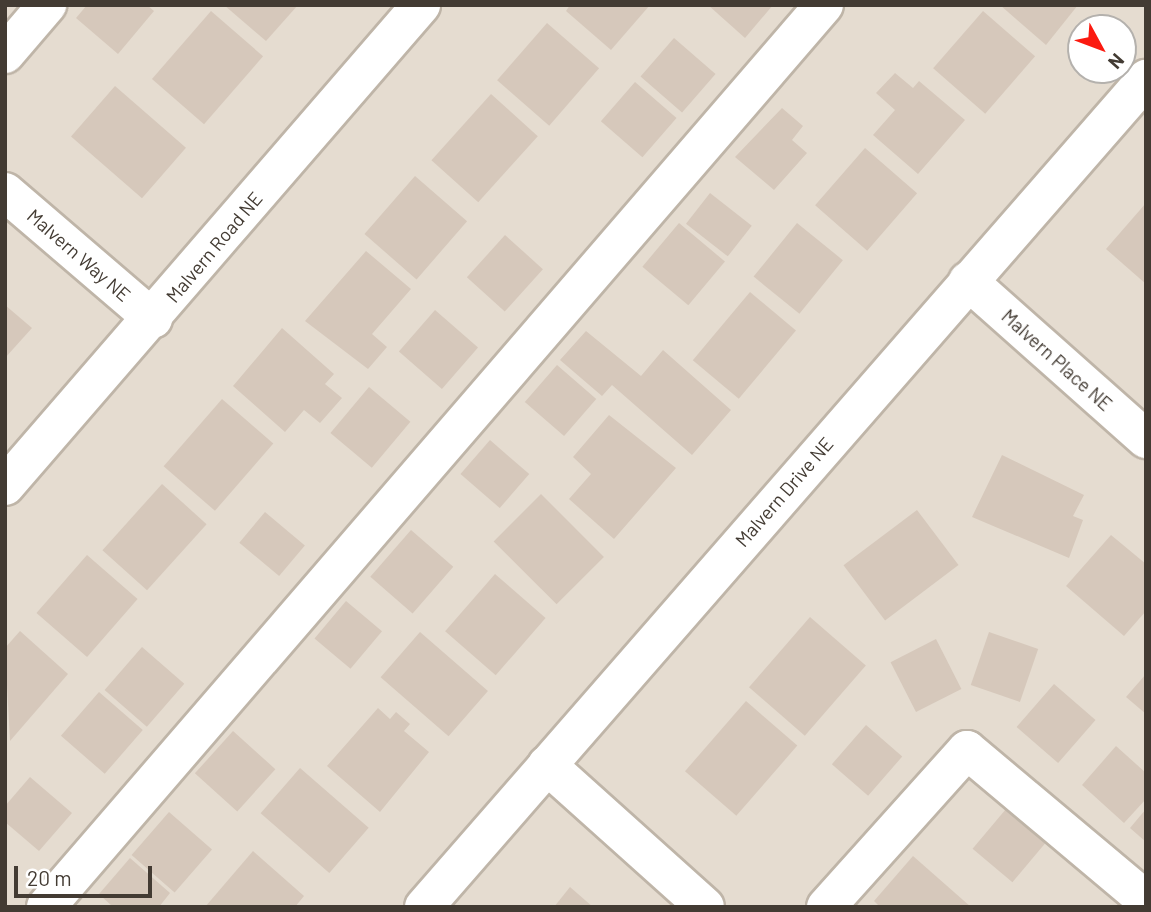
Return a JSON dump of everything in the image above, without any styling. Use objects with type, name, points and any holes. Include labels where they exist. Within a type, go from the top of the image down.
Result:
[{"type":"street","points":[[5,54],[47,5]]},
{"type":"street","name":"Malvern Road NE","points":[[5,486],[153,319],[421,5]]},
{"type":"street","points":[[46,907],[824,5]]},
{"type":"street","name":"Malvern Drive NE","points":[[424,907],[1146,79]]},
{"type":"street","name":"Malvern Way NE","points":[[5,192],[153,319]]},
{"type":"street","name":"Malvern Place NE","points":[[968,281],[1146,439]]},
{"type":"street","points":[[826,907],[967,750],[1146,900]]},
{"type":"street","points":[[547,765],[705,907]]},
{"type":"shaded area","points":[[5,5],[1146,5],[1146,907],[5,907]]},
{"type":"building","points":[[87,5],[147,5],[154,11],[118,54],[76,18]]},
{"type":"building","points":[[224,5],[298,5],[266,41]]},
{"type":"building","points":[[570,5],[650,5],[611,50],[566,11]]},
{"type":"building","points":[[708,5],[773,5],[745,38]]},
{"type":"building","points":[[1000,5],[1078,5],[1071,14],[1067,14],[1067,19],[1046,45]]},
{"type":"building","points":[[211,11],[263,56],[204,124],[152,79]]},
{"type":"building","points":[[983,11],[1035,56],[985,114],[933,68]]},
{"type":"building","points":[[547,23],[599,68],[549,126],[497,80]]},
{"type":"building","points":[[674,38],[716,74],[682,113],[641,76]]},
{"type":"building","points":[[895,73],[913,88],[919,81],[965,120],[918,174],[873,135],[895,110],[876,93]]},
{"type":"building","points":[[635,82],[677,118],[642,157],[601,121]]},
{"type":"building","points":[[115,86],[186,148],[142,198],[71,137]]},
{"type":"building","points":[[491,94],[538,136],[478,202],[431,160]]},
{"type":"building","points":[[782,108],[803,126],[792,140],[807,153],[774,190],[735,157]]},
{"type":"building","points":[[865,148],[917,193],[867,251],[815,205]]},
{"type":"building","points":[[415,176],[467,221],[417,279],[364,234]]},
{"type":"building","points":[[710,193],[752,226],[728,256],[686,224]]},
{"type":"building","points":[[1146,203],[1146,284],[1106,249]]},
{"type":"building","points":[[679,223],[725,262],[688,305],[642,267]]},
{"type":"building","points":[[797,223],[843,260],[799,314],[754,277]]},
{"type":"building","points":[[505,235],[543,269],[505,311],[467,277]]},
{"type":"building","points":[[366,251],[411,289],[372,334],[387,347],[368,369],[305,321]]},
{"type":"building","points":[[750,292],[796,331],[739,399],[693,360]]},
{"type":"building","points":[[5,305],[32,328],[5,358]]},
{"type":"building","points":[[435,310],[478,347],[442,389],[399,352]]},
{"type":"building","points":[[282,328],[334,374],[325,384],[342,398],[320,423],[304,410],[285,432],[233,386]]},
{"type":"building","points":[[586,331],[641,376],[663,350],[731,410],[692,455],[612,385],[602,396],[560,360]]},
{"type":"building","points":[[557,365],[596,399],[564,436],[525,402]]},
{"type":"building","points":[[369,387],[410,422],[372,468],[330,433]]},
{"type":"building","points":[[222,399],[273,444],[215,511],[164,466]]},
{"type":"building","points":[[609,415],[676,468],[614,539],[569,499],[591,474],[573,457]]},
{"type":"building","points":[[490,440],[529,474],[500,508],[460,474]]},
{"type":"building","points":[[1002,455],[1084,495],[1073,516],[1083,520],[1069,558],[972,517]]},
{"type":"building","points":[[162,484],[207,524],[147,590],[102,550]]},
{"type":"building","points":[[541,494],[604,557],[557,604],[494,541]]},
{"type":"building","points":[[917,510],[959,565],[885,620],[844,565]]},
{"type":"building","points":[[265,512],[305,545],[279,576],[239,543]]},
{"type":"building","points":[[411,530],[453,567],[413,614],[370,577]]},
{"type":"building","points":[[1111,535],[1146,564],[1146,611],[1124,636],[1066,586]]},
{"type":"building","points":[[87,555],[138,599],[87,657],[36,613]]},
{"type":"building","points":[[495,574],[546,618],[496,675],[445,631]]},
{"type":"building","points":[[346,601],[382,631],[351,669],[315,639]]},
{"type":"building","points":[[810,617],[866,666],[805,736],[749,687]]},
{"type":"building","points":[[20,631],[68,674],[10,741],[5,648]]},
{"type":"building","points":[[420,632],[488,691],[449,736],[381,677]]},
{"type":"building","points":[[989,632],[1038,649],[1020,702],[971,685]]},
{"type":"building","points":[[936,639],[961,689],[916,712],[891,662]]},
{"type":"building","points":[[142,647],[184,684],[147,727],[105,690]]},
{"type":"building","points":[[1146,674],[1146,714],[1126,697]]},
{"type":"building","points":[[1054,684],[1096,720],[1058,763],[1017,727]]},
{"type":"building","points":[[99,692],[143,730],[105,774],[61,736]]},
{"type":"building","points":[[746,701],[797,746],[736,816],[685,771]]},
{"type":"building","points":[[378,708],[390,719],[396,712],[410,724],[404,731],[429,752],[380,812],[327,766]]},
{"type":"building","points":[[866,725],[902,756],[868,796],[832,764]]},
{"type":"building","points":[[233,731],[275,769],[237,811],[195,773]]},
{"type":"building","points":[[1116,746],[1146,773],[1146,799],[1124,823],[1082,785]]},
{"type":"building","points":[[300,768],[369,828],[329,873],[261,813]]},
{"type":"building","points":[[30,777],[72,813],[39,851],[5,822],[5,806]]},
{"type":"building","points":[[1006,809],[1046,842],[1012,882],[973,849]]},
{"type":"building","points":[[1146,809],[1146,842],[1130,828]]},
{"type":"building","points":[[169,812],[212,849],[175,892],[132,855]]},
{"type":"building","points":[[253,851],[304,896],[295,907],[205,907]]},
{"type":"building","points":[[913,856],[971,907],[880,907],[874,901]]},
{"type":"building","points":[[130,858],[170,893],[159,907],[113,907],[99,894]]},
{"type":"building","points":[[570,887],[593,907],[554,907]]}]
